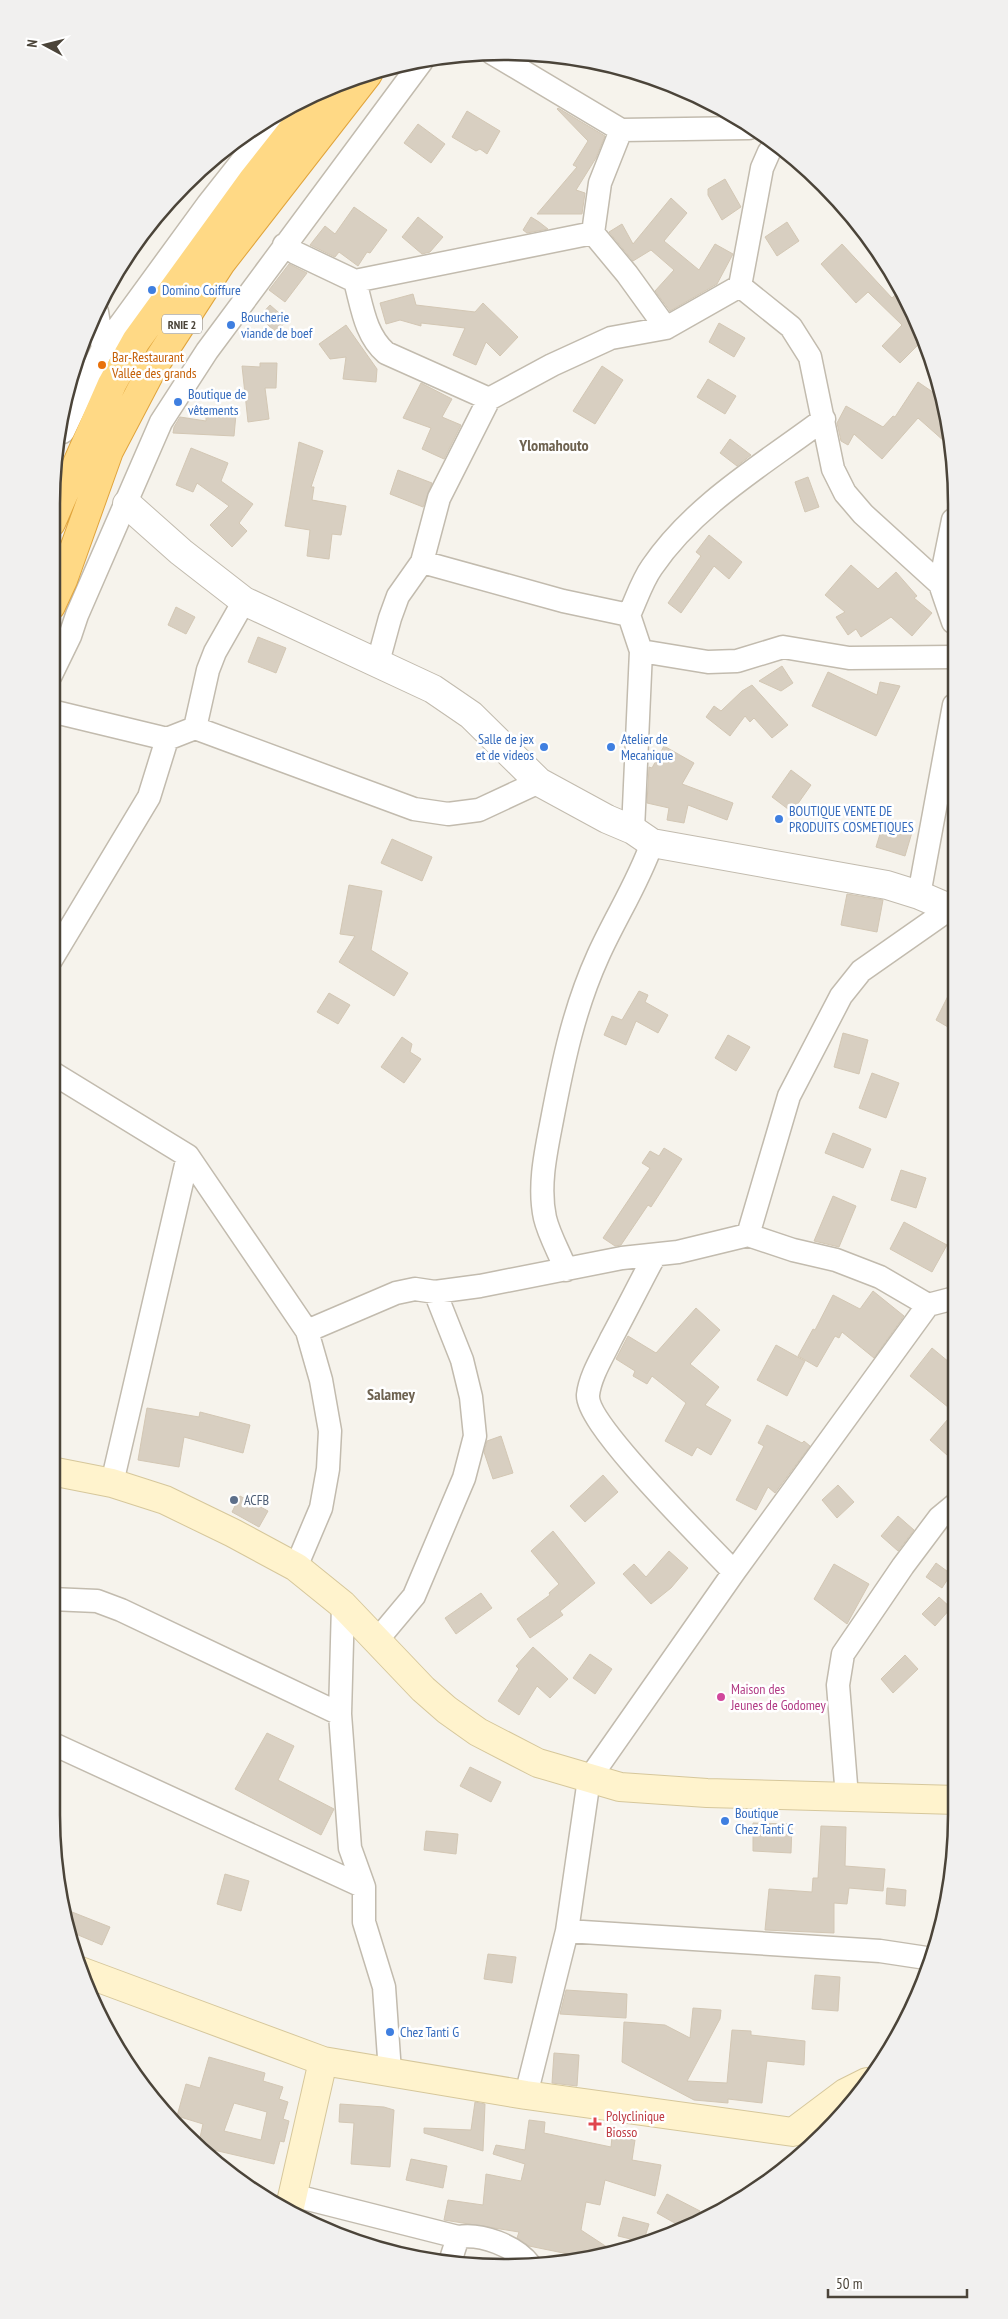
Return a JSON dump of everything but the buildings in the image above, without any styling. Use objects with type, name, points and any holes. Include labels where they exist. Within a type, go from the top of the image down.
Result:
[{"type":"highway","name":"RNIE 2","points":[[60,586],[109,451],[151,371],[221,263],[360,84]]},
{"type":"highway","name":"RNIE 2","points":[[60,502],[112,384],[136,341],[252,181],[313,104]]},
{"type":"main road","points":[[60,1473],[112,1484],[165,1500],[233,1533],[296,1567],[343,1605],[378,1639],[423,1689],[478,1732],[538,1763],[620,1787],[948,1800]]},
{"type":"main road","points":[[90,1975],[323,2061],[526,2095],[806,2133],[845,2093],[853,2089]]},
{"type":"main road","points":[[291,2203],[323,2061]]},
{"type":"street","points":[[504,60],[620,130],[740,128]]},
{"type":"street","points":[[60,656],[162,422],[207,351],[416,69]]},
{"type":"street","points":[[68,421],[103,348],[208,204],[268,128]]},
{"type":"street","points":[[620,130],[600,183],[593,233],[627,274],[666,328]]},
{"type":"street","points":[[378,662],[398,596],[422,562],[439,498],[489,399],[552,365],[611,338],[666,328],[740,286],[762,168],[771,150]]},
{"type":"street","points":[[284,245],[296,253],[355,281],[593,233]]},
{"type":"street","points":[[355,281],[365,319],[377,345],[386,353],[489,399]]},
{"type":"street","points":[[740,286],[791,327],[810,357],[833,469],[845,493],[863,514],[940,584],[948,607]]},
{"type":"street","points":[[98,324],[103,348]]},
{"type":"street","points":[[566,1270],[545,1218],[543,1193],[544,1167],[565,1051],[570,1028],[598,956],[644,866],[641,650],[629,616],[650,568],[680,531],[714,499],[824,419]]},
{"type":"street","points":[[127,504],[181,552],[244,602],[378,662],[433,689],[471,715],[540,782],[607,819],[643,836],[888,885],[948,907]]},
{"type":"street","points":[[940,584],[948,545]]},
{"type":"street","points":[[422,562],[563,601],[629,616]]},
{"type":"street","points":[[195,728],[208,670],[215,652],[244,602]]},
{"type":"street","points":[[641,650],[708,662],[737,661],[783,647],[849,658],[948,658]]},
{"type":"street","points":[[60,713],[167,739],[195,728],[414,809],[431,812],[448,814],[479,810],[540,782]]},
{"type":"street","points":[[919,895],[948,738]]},
{"type":"street","points":[[60,945],[149,797],[167,739]]},
{"type":"street","points":[[748,1235],[790,1096],[840,996],[861,971],[948,912]]},
{"type":"street","points":[[60,1078],[188,1156],[307,1331],[321,1380],[330,1431],[328,1469],[321,1508],[296,1567]]},
{"type":"street","points":[[112,1484],[188,1156]]},
{"type":"street","points":[[307,1331],[396,1293],[415,1289],[435,1292],[566,1270],[622,1258],[678,1252],[748,1235],[793,1250],[836,1260],[880,1277],[928,1304]]},
{"type":"street","points":[[655,1255],[596,1369],[588,1395],[590,1408],[599,1422],[648,1481],[734,1572]]},
{"type":"street","points":[[378,1639],[414,1596],[464,1478],[475,1436],[471,1397],[462,1360],[435,1292]]},
{"type":"street","points":[[526,2095],[567,1930],[589,1779],[734,1572],[928,1304],[948,1300]]},
{"type":"street","points":[[847,1797],[838,1684],[843,1654],[902,1566],[939,1518],[948,1511]]},
{"type":"street","points":[[60,1599],[98,1601],[121,1610],[340,1714]]},
{"type":"street","points":[[343,1605],[340,1714],[350,1848],[364,1888],[364,1922],[384,1987],[390,2072]]},
{"type":"street","points":[[60,1747],[364,1888]]},
{"type":"street","points":[[567,1930],[880,1951],[924,1958]]},
{"type":"street","points":[[291,2203],[458,2238],[468,2235],[496,2243],[525,2258]]},
{"type":"street","points":[[452,2256],[458,2238]]},
{"type":"place","name":"Domino Coiffure","points":[[152,290]]},
{"type":"place","name":"Boucherie viande de boef","points":[[231,325]]},
{"type":"place","name":"Bar-Restaurant Vallée des grands","points":[[102,365]]},
{"type":"place","name":"Boutique de vêtements","points":[[178,402]]},
{"type":"place","name":"Salle de jex et de videos","points":[[544,747]]},
{"type":"place","name":"Atelier de Mecanique","points":[[611,747]]},
{"type":"place","name":"BOUTIQUE VENTE DE PRODUITS COSMETIQUES","points":[[779,819]]},
{"type":"place","name":"ACFB","points":[[234,1500]]},
{"type":"place","name":"Maison des Jeunes de Godomey","points":[[721,1697]]},
{"type":"place","name":"Boutique Chez Tanti C","points":[[725,1821]]},
{"type":"place","name":"Chez Tanti G","points":[[390,2032]]},
{"type":"place","name":"Polyclinique Biosso","points":[[595,2124]]},
{"type":"district","name":"Ylomahouto","points":[[554,445]]},
{"type":"district","name":"Salamey","points":[[391,1394]]}]
